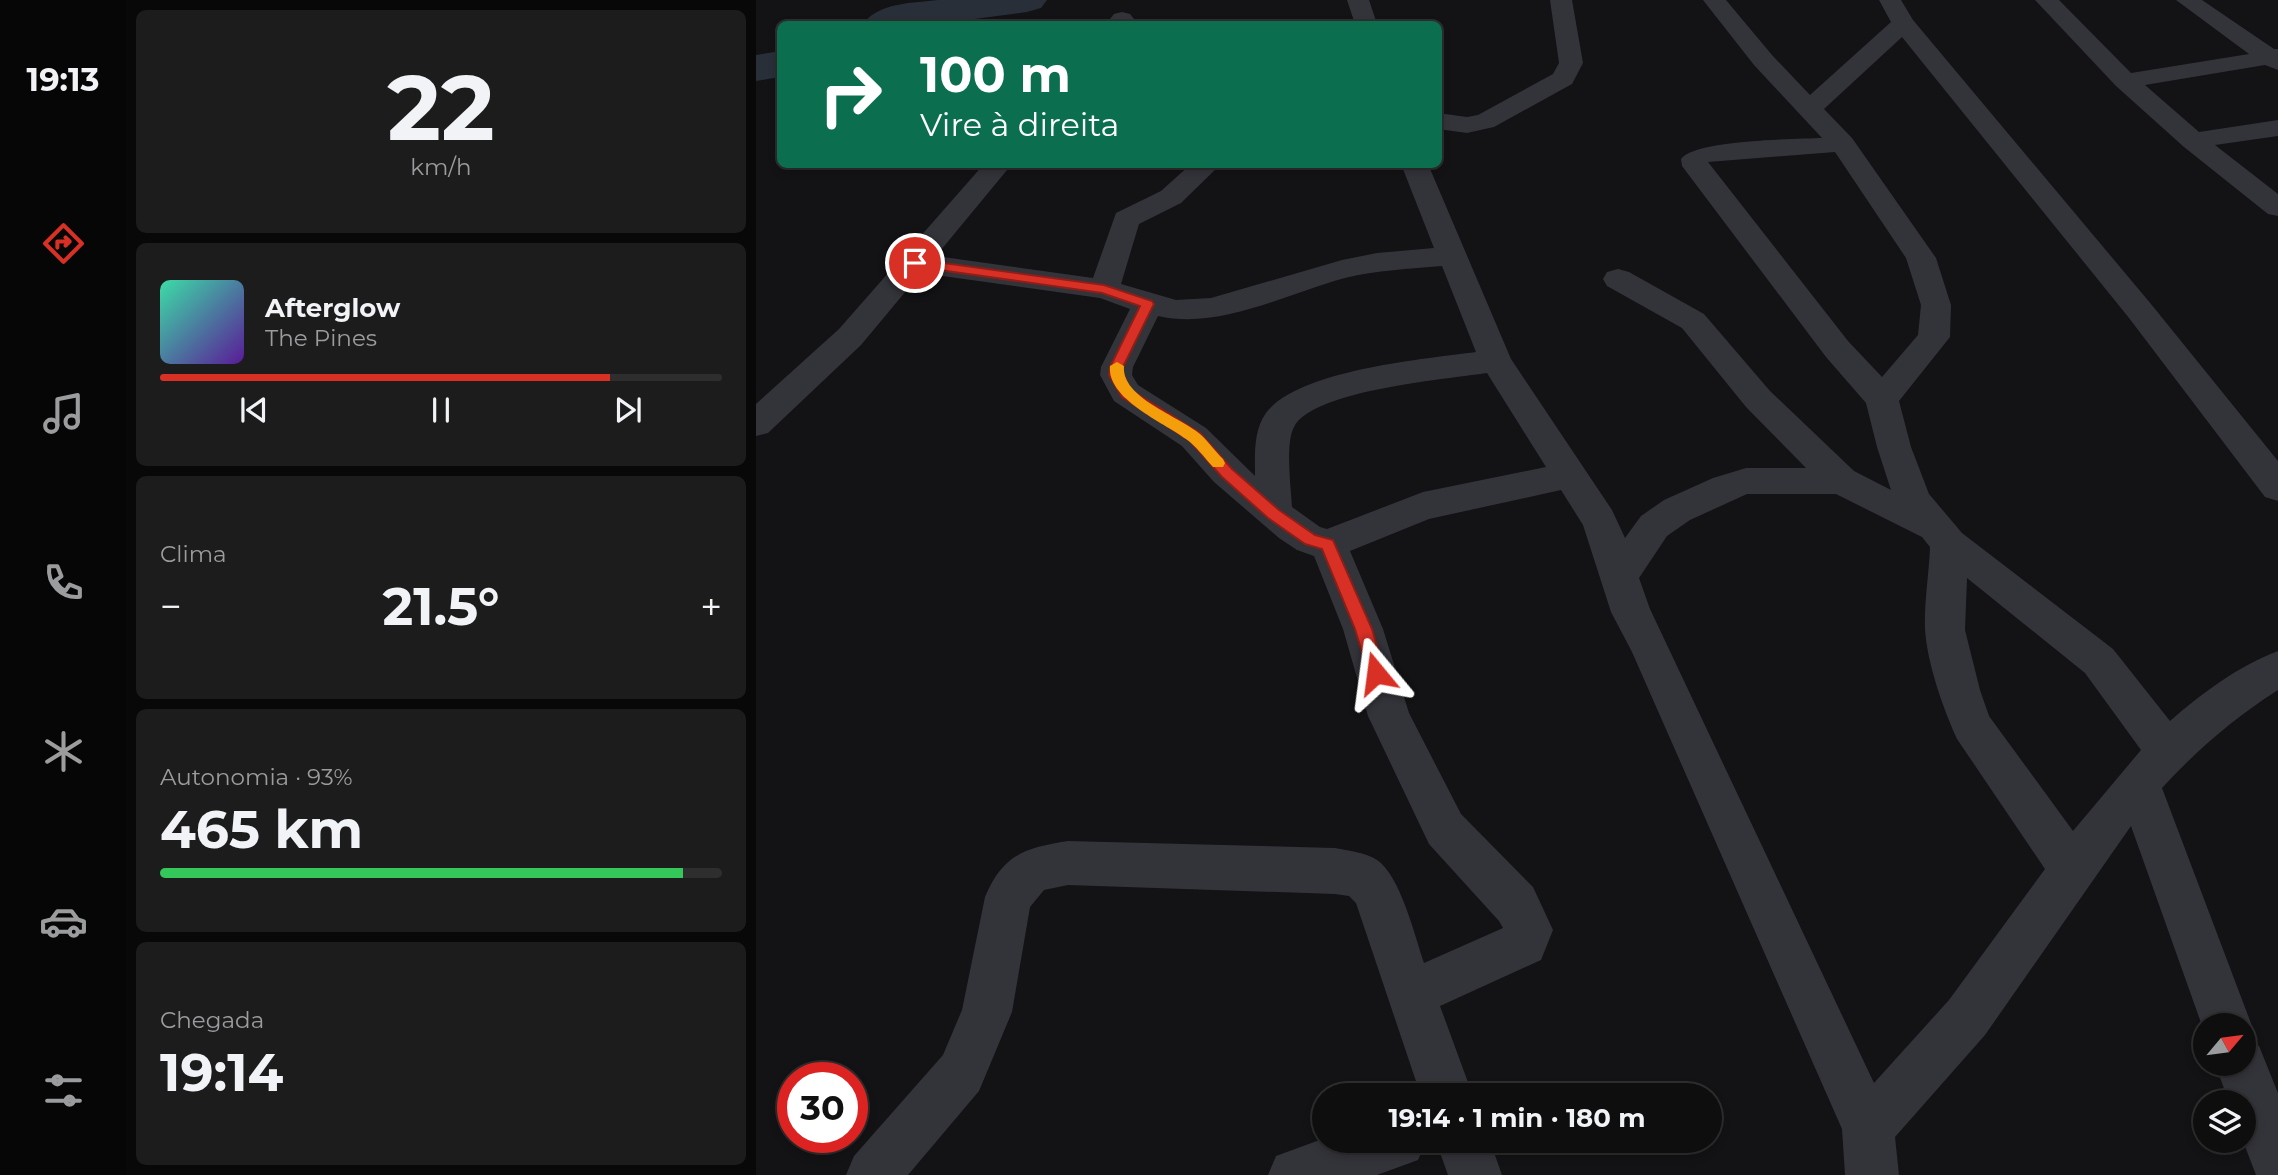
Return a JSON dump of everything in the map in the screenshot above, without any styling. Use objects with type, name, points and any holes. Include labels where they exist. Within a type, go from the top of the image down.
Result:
[{"type":"street","points":[[1358,0],[1365,21]]},
{"type":"street","points":[[1442,122],[1467,125],[1485,122],[1563,79],[1571,64],[1561,0]]},
{"type":"street","points":[[1714,0],[1763,60],[1843,144],[1921,258],[1936,305],[1934,337],[1882,399]]},
{"type":"street","points":[[2046,0],[2125,81],[2193,141],[2278,208]]},
{"type":"street","points":[[2187,0],[2276,59]]},
{"type":"street","points":[[1811,108],[1896,11],[2036,188],[2136,304],[2278,487]]},
{"type":"street","points":[[2125,81],[2276,59]]},
{"type":"street","points":[[2193,141],[2278,128]]},
{"type":"street","points":[[1843,144],[1705,155],[1694,159],[1696,166],[1748,236],[1837,349],[1882,399],[1894,447],[1913,502],[1941,534],[2099,661],[2153,769],[2223,1013]]},
{"type":"street","points":[[756,424],[850,337],[996,168]]},
{"type":"street","points":[[1104,289],[1126,219],[1171,197],[1204,168]]},
{"type":"street","points":[[1416,168],[1496,361],[1599,520],[1631,612],[1650,648],[1868,1128],[1872,1175]]},
{"type":"street","points":[[915,263],[1104,289],[1148,304],[1177,310],[1212,308],[1366,264],[1450,256]]},
{"type":"street","points":[[1618,279],[1693,321],[1758,399],[1841,481],[1941,534]]},
{"type":"street","points":[[1148,304],[1117,367],[1116,375],[1126,393],[1195,437],[1227,473],[1274,514],[1310,540],[1328,544],[1423,506],[1570,475]]},
{"type":"street","points":[[1274,514],[1273,456],[1278,423],[1289,408],[1327,390],[1363,381],[1496,361]]},
{"type":"street","points":[[1620,576],[1654,526],[1677,510],[1726,488],[1755,480],[1841,481]]},
{"type":"street","points":[[1941,534],[1945,630],[1959,690],[1972,726],[2072,867]]},
{"type":"street","points":[[1328,544],[1363,629],[1389,716],[1445,829],[1516,904],[1529,930],[1524,943],[1411,994]]},
{"type":"street","points":[[1868,1128],[1979,1003],[2072,867],[2153,769],[2254,681],[2278,669]]},
{"type":"street","points":[[873,1175],[961,1073],[987,1012],[1008,897],[1031,870],[1068,863],[1335,871],[1361,876],[1374,888],[1442,1083]]},
{"type":"street","points":[[2245,1076],[2278,1164]]},
{"type":"street","points":[[1294,1175],[1362,1153]]},
{"type":"street","points":[[1467,1153],[1475,1175]]},
{"type":"waterway","points":[[890,21],[1027,0]]},
{"type":"waterway","points":[[756,68],[777,64]]},
{"type":"slow traffic","points":[[1117,366],[1116,375],[1126,393],[1195,437],[1218,463]]},
{"type":"route","points":[[915,263],[1104,289],[1148,304],[1117,367],[1116,375],[1126,393],[1195,437],[1227,473],[1292,528],[1310,540],[1328,544],[1363,629],[1376,673]]}]
